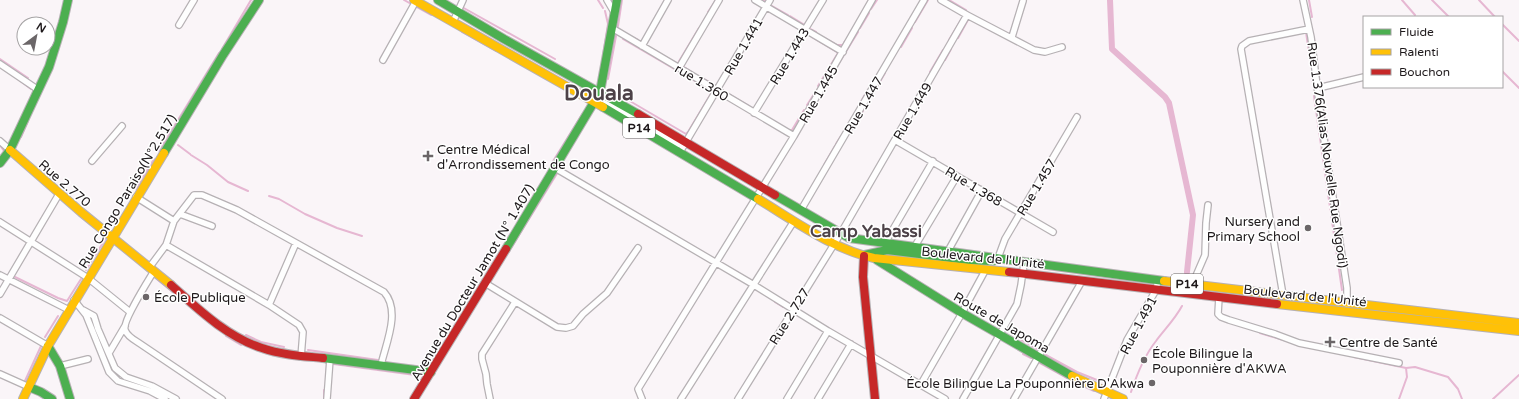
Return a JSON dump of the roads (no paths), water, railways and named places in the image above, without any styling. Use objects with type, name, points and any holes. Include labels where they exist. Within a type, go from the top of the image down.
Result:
[{"type":"main road","points":[[0,163],[10,150],[49,66],[63,22],[68,0]]},
{"type":"main road","name":"Rue Congo Paraiso(N°2.517)","points":[[23,399],[48,346],[74,300],[136,197],[259,0]]},
{"type":"main road","name":"Boulevard de l'Unité","points":[[415,0],[595,102],[762,187],[841,232],[844,236],[855,239],[915,246],[1024,263],[1192,285],[1519,322]]},
{"type":"main road","name":"Boulevard de l'Unité","points":[[438,0],[504,39],[600,92],[683,146],[756,197],[794,221],[849,252],[874,258],[1023,273],[1156,290],[1519,331]]},
{"type":"main road","name":"Avenue du Docteur Jamot (N° 1.407)","points":[[414,399],[595,102],[600,92],[617,0]]},
{"type":"main road","name":"Rue 2.770","points":[[10,150],[111,238],[204,312],[240,338],[253,345],[267,350],[301,356],[431,372]]},
{"type":"main road","points":[[875,399],[869,354],[863,277],[864,256],[887,250],[992,262],[998,258]]},
{"type":"main road","name":"Route de Japoma","points":[[874,258],[962,313],[1106,396],[1123,399]]},
{"type":"main road","points":[[48,346],[60,366],[70,399]]},
{"type":"main road","points":[[29,387],[52,399]]},
{"type":"street","points":[[179,25],[194,0]]},
{"type":"street","points":[[383,60],[415,0]]},
{"type":"street","points":[[453,22],[463,0]]},
{"type":"street","points":[[607,0],[614,12]]},
{"type":"street","points":[[642,46],[668,0]]},
{"type":"street","points":[[678,68],[719,0]]},
{"type":"street","points":[[755,0],[842,52]]},
{"type":"street","name":"Rue 1.441","points":[[683,146],[770,0]]},
{"type":"street","name":"Rue 1.443","points":[[754,113],[823,0]]},
{"type":"street","name":"Rue 1.445","points":[[642,399],[638,389],[794,136],[872,0]]},
{"type":"street","name":"Rue 1.447","points":[[801,210],[924,0]]},
{"type":"street","points":[[941,0],[1034,50],[1042,52],[1062,48]]},
{"type":"street","name":"Rue 1.376(Alias Nouvelle Rue Ngodi)","points":[[1303,0],[1309,29],[1347,288],[1347,311]]},
{"type":"street","points":[[1012,37],[1023,1]]},
{"type":"street","name":"Rue 1.449","points":[[841,232],[967,15]]},
{"type":"street","name":"rue 1.360","points":[[612,28],[794,136]]},
{"type":"street","points":[[1283,295],[1241,49],[1242,46],[1249,41],[1309,29]]},
{"type":"street","points":[[0,64],[37,89]]},
{"type":"street","points":[[1318,88],[1363,77]]},
{"type":"street","points":[[609,99],[680,141],[683,146],[677,145],[606,103],[606,100],[609,99]]},
{"type":"street","name":"Rue 1.457","points":[[998,258],[1003,242],[1077,117]]},
{"type":"street","points":[[92,161],[122,126]]},
{"type":"street","name":"Rue 1.368","points":[[895,140],[1053,232]]},
{"type":"street","name":"Rue 2.770","points":[[0,141],[10,150]]},
{"type":"street","points":[[885,243],[933,161]]},
{"type":"street","points":[[555,168],[945,399]]},
{"type":"street","points":[[915,246],[957,176]]},
{"type":"street","points":[[948,251],[982,190]]},
{"type":"street","points":[[0,294],[59,194]]},
{"type":"street","points":[[108,353],[125,326],[130,312],[151,270],[166,244],[174,221],[194,196],[202,195],[237,210],[380,289],[388,297],[391,305],[392,316],[381,365]]},
{"type":"street","points":[[136,197],[174,221]]},
{"type":"street","points":[[1192,285],[1205,255],[1208,205]]},
{"type":"street","points":[[180,214],[212,226]]},
{"type":"street","points":[[681,399],[794,221]]},
{"type":"street","points":[[0,222],[88,278],[130,312]]},
{"type":"street","name":"Rue 2.727","points":[[738,399],[841,232]]},
{"type":"street","points":[[269,305],[296,243]]},
{"type":"street","points":[[166,244],[269,305],[301,327],[303,332],[301,356]]},
{"type":"street","points":[[485,284],[557,327],[566,328],[573,326],[582,314],[607,293],[638,248]]},
{"type":"street","points":[[963,399],[1017,304],[1024,263]]},
{"type":"street","points":[[921,384],[986,269]]},
{"type":"street","points":[[0,275],[69,310]]},
{"type":"street","points":[[1014,399],[1082,280]]},
{"type":"street","name":"Rue 1.491","points":[[1106,396],[1127,340],[1156,290],[1158,280]]},
{"type":"street","points":[[1219,297],[1218,314],[1229,320],[1299,343],[1399,363]]},
{"type":"street","points":[[74,300],[83,309],[94,316],[115,368],[126,377],[152,386],[176,399]]},
{"type":"street","points":[[490,399],[486,384],[486,374],[482,354],[515,302]]},
{"type":"street","points":[[83,309],[109,372],[118,381],[150,391],[165,399]]},
{"type":"street","points":[[0,318],[48,346]]},
{"type":"street","points":[[125,326],[128,334],[139,343],[222,399]]},
{"type":"street","points":[[786,399],[828,331]]},
{"type":"street","points":[[818,399],[851,344]]},
{"type":"street","points":[[60,366],[88,359]]},
{"type":"street","points":[[326,399],[330,359]]},
{"type":"street","points":[[0,374],[29,387]]},
{"type":"waterway","points":[[222,49],[251,0]]},
{"type":"waterway","points":[[404,0],[431,15]]},
{"type":"waterway","points":[[598,0],[603,8]]},
{"type":"waterway","points":[[618,26],[622,0]]},
{"type":"waterway","points":[[708,12],[716,0]]},
{"type":"waterway","points":[[871,9],[877,0]]},
{"type":"waterway","points":[[915,22],[928,0]]},
{"type":"waterway","points":[[949,0],[966,10]]},
{"type":"waterway","points":[[1110,0],[1112,49],[1165,97],[1169,103],[1193,215],[1187,272]]},
{"type":"waterway","points":[[1309,0],[1312,17]]},
{"type":"waterway","points":[[1402,0],[1415,15]]},
{"type":"waterway","points":[[1432,0],[1448,16]]},
{"type":"waterway","points":[[1479,0],[1494,16]]},
{"type":"waterway","points":[[772,6],[788,15]]},
{"type":"waterway","points":[[462,7],[555,59]]},
{"type":"waterway","points":[[603,56],[608,24],[605,11]]},
{"type":"waterway","points":[[860,28],[869,13]]},
{"type":"waterway","points":[[790,16],[803,24]]},
{"type":"waterway","points":[[702,24],[706,17]]},
{"type":"waterway","points":[[958,38],[969,18]]},
{"type":"waterway","points":[[949,40],[961,20]]},
{"type":"waterway","points":[[1503,25],[1519,41]]},
{"type":"waterway","points":[[678,63],[699,28]]},
{"type":"waterway","points":[[901,47],[912,28]]},
{"type":"waterway","points":[[810,29],[816,32]]},
{"type":"waterway","points":[[462,32],[496,51]]},
{"type":"waterway","points":[[837,66],[858,32]]},
{"type":"waterway","points":[[1306,32],[1310,59]]},
{"type":"waterway","points":[[608,79],[616,36]]},
{"type":"waterway","points":[[630,36],[638,40]]},
{"type":"waterway","points":[[812,37],[837,52]]},
{"type":"waterway","points":[[823,37],[837,45],[843,45],[845,41]]},
{"type":"waterway","points":[[623,39],[712,91]]},
{"type":"waterway","points":[[1314,39],[1315,47]]},
{"type":"waterway","points":[[649,47],[678,64]]},
{"type":"waterway","points":[[945,60],[951,49]]},
{"type":"waterway","points":[[930,72],[943,50]]},
{"type":"waterway","points":[[159,151],[219,53]]},
{"type":"waterway","points":[[818,86],[838,53]]},
{"type":"waterway","points":[[0,59],[28,78]]},
{"type":"waterway","points":[[684,67],[693,73]]},
{"type":"waterway","points":[[1503,72],[1519,88]]},
{"type":"waterway","points":[[865,107],[885,73]]},
{"type":"waterway","points":[[1312,74],[1312,81]]},
{"type":"waterway","points":[[699,76],[714,85]]},
{"type":"waterway","points":[[19,80],[31,89]]},
{"type":"waterway","points":[[1313,81],[1313,87]]},
{"type":"waterway","points":[[722,90],[749,106]]},
{"type":"waterway","points":[[807,105],[816,91]]},
{"type":"waterway","points":[[623,97],[686,134],[712,92]]},
{"type":"waterway","points":[[859,105],[866,93]]},
{"type":"waterway","points":[[1314,96],[1342,290]]},
{"type":"waterway","points":[[1322,100],[1325,122]]},
{"type":"waterway","points":[[790,130],[792,130],[804,110]]},
{"type":"waterway","points":[[859,117],[863,111]]},
{"type":"waterway","points":[[550,166],[583,113]]},
{"type":"waterway","points":[[21,137],[28,121]]},
{"type":"waterway","points":[[1326,128],[1330,161]]},
{"type":"waterway","points":[[836,144],[841,136]]},
{"type":"waterway","points":[[0,145],[4,151]]},
{"type":"waterway","points":[[178,145],[190,154]]},
{"type":"waterway","points":[[824,165],[835,146]]},
{"type":"waterway","points":[[191,155],[207,165],[228,182],[248,191]]},
{"type":"waterway","points":[[136,189],[154,159]]},
{"type":"waterway","points":[[511,248],[558,172]]},
{"type":"waterway","points":[[269,196],[279,199],[305,214],[337,228],[362,236]]},
{"type":"waterway","points":[[86,270],[106,238]]},
{"type":"waterway","points":[[153,276],[180,298]]},
{"type":"waterway","points":[[15,277],[67,301],[81,279]]},
{"type":"waterway","points":[[775,302],[783,307]]},
{"type":"waterway","points":[[1131,392],[1144,359],[1182,306]]},
{"type":"waterway","points":[[45,337],[58,316]]},
{"type":"waterway","points":[[1260,333],[1290,342]]},
{"type":"waterway","points":[[246,335],[261,342],[284,347]]},
{"type":"waterway","points":[[226,336],[241,345]]},
{"type":"waterway","points":[[1018,338],[1037,349]]},
{"type":"waterway","points":[[24,383],[41,346]]},
{"type":"waterway","points":[[308,350],[378,360]]},
{"type":"waterway","points":[[1023,354],[1031,358]]},
{"type":"waterway","points":[[1044,354],[1077,372],[1097,380]]},
{"type":"waterway","points":[[1354,357],[1406,368],[1415,367],[1448,377],[1458,389],[1462,399]]},
{"type":"waterway","points":[[326,363],[415,375]]},
{"type":"waterway","points":[[1040,363],[1078,384]]},
{"type":"waterway","points":[[1399,399],[1407,377],[1406,368]]},
{"type":"waterway","points":[[1493,399],[1519,375]]},
{"type":"waterway","points":[[1079,384],[1094,391]]},
{"type":"waterway","points":[[324,390],[324,399]]},
{"type":"place","name":"Centre Médical d'Arrondissement de Congo","points":[[428,156]]},
{"type":"place","name":"Nursery and Primary School","points":[[1308,228]]},
{"type":"place","name":"École Publique","points":[[146,297]]},
{"type":"place","name":"Centre de Santé","points":[[1330,342]]},
{"type":"place","name":"École Bilingue la Pouponnière d'AKWA","points":[[1144,360]]},
{"type":"place","name":"École Bilingue La Pouponnière D'Akwa","points":[[1152,383]]},
{"type":"district","name":"Douala","points":[[599,93]]},
{"type":"district","name":"Camp Yabassi","points":[[866,231]]}]
